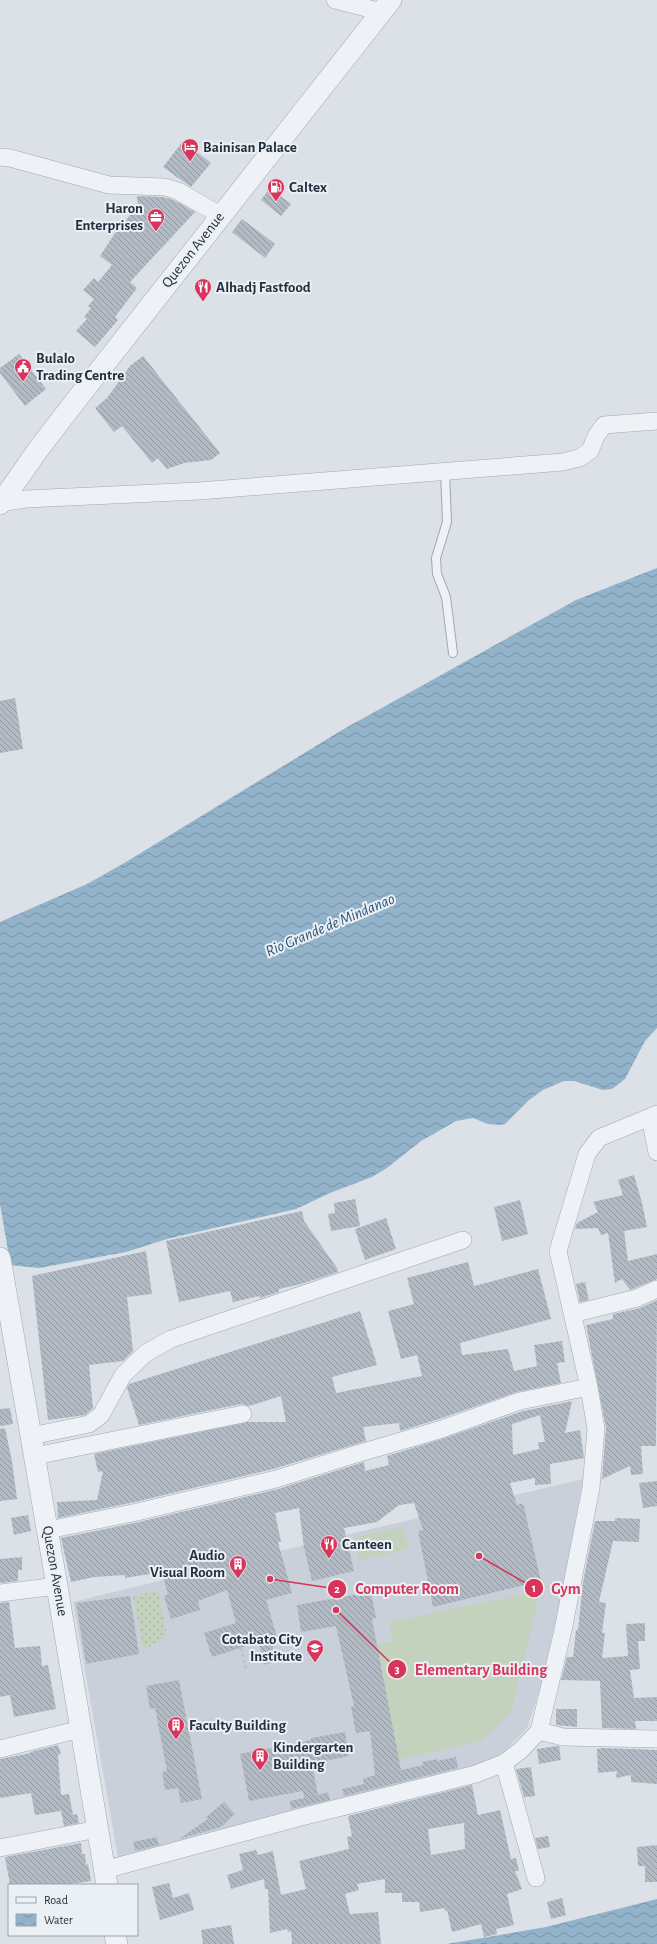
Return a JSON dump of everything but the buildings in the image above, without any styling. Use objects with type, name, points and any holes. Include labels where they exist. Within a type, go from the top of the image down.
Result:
[{"type":"street","points":[[335,0],[386,6]]},
{"type":"street","name":"Quezon Avenue","points":[[0,503],[40,447],[220,215],[386,6]]},
{"type":"street","points":[[0,157],[10,158],[52,171],[109,185],[165,187],[178,191],[220,215]]},
{"type":"street","points":[[0,503],[26,499],[199,491],[563,462],[579,458],[590,451],[596,436],[604,425],[657,421]]},
{"type":"street","points":[[105,1877],[302,1817],[476,1774],[504,1763],[521,1750],[539,1731],[563,1630],[591,1488],[596,1437],[589,1387],[558,1251],[588,1154],[599,1138],[654,1116],[657,1152]]},
{"type":"street","points":[[33,1446],[89,1424],[101,1415],[123,1375],[146,1353],[171,1339],[463,1240]]},
{"type":"street","name":"Quezon Avenue","points":[[1,1266],[48,1530],[105,1877]]},
{"type":"street","points":[[572,1314],[637,1298],[657,1289]]},
{"type":"street","points":[[48,1530],[137,1512],[276,1479],[353,1454],[439,1430],[520,1401],[589,1387]]},
{"type":"street","points":[[33,1446],[243,1414]]},
{"type":"street","points":[[0,1594],[57,1586]]},
{"type":"street","points":[[0,1748],[81,1729]]},
{"type":"street","points":[[539,1731],[563,1737],[657,1739]]},
{"type":"street","points":[[504,1763],[536,1878]]},
{"type":"street","points":[[0,1848],[98,1829]]},
{"type":"lane","points":[[445,471],[447,522],[436,558],[437,574],[446,597],[453,653]]},
{"type":"path","points":[[241,1648],[246,1669]]},
{"type":"shaded area","name":"Cotabato City Institute","points":[[583,1479],[566,1573],[542,1683],[527,1728],[506,1750],[483,1765],[119,1863],[73,1602]]},
{"type":"green space","points":[[403,1526],[409,1548],[360,1561],[354,1538]]},
{"type":"green space","points":[[158,1591],[167,1636],[144,1650],[133,1596]]},
{"type":"green space","points":[[540,1591],[511,1712],[482,1740],[399,1760],[377,1644],[393,1641],[389,1622]]},
{"type":"water","name":"Rio Grande de Mindanao","points":[[657,568],[657,1028],[645,1041],[625,1079],[612,1089],[603,1090],[574,1081],[564,1081],[543,1090],[529,1100],[505,1124],[488,1124],[473,1118],[456,1121],[421,1141],[387,1168],[372,1177],[330,1193],[296,1209],[167,1239],[126,1252],[39,1268],[0,1264],[0,922],[87,884],[126,862],[342,730],[576,600]]},
{"type":"water","points":[[657,1899],[657,1944],[447,1944],[546,1927]]},
{"type":"pier","points":[[0,1204],[11,1268],[0,1266]]},
{"type":"place","name":"Bainisan Palace","points":[[190,162]]},
{"type":"place","name":"Caltex","points":[[276,202]]},
{"type":"place","name":"Haron Enterprises","points":[[156,232]]},
{"type":"place","name":"Alhadj Fastfood","points":[[203,302]]},
{"type":"place","name":"Bulalo Trading Centre","points":[[23,382]]},
{"type":"place","name":"Gym","points":[[479,1556]]},
{"type":"place","name":"Canteen","points":[[329,1559]]},
{"type":"place","name":"Audio Visual Room","points":[[238,1579]]},
{"type":"place","name":"Computer Room","points":[[270,1579]]},
{"type":"place","name":"Elementary Building","points":[[336,1610]]},
{"type":"place","name":"Cotabato City Institute","points":[[315,1663]]},
{"type":"place","name":"Faculty Building","points":[[176,1740]]},
{"type":"place","name":"Kindergarten Building","points":[[260,1771]]}]
